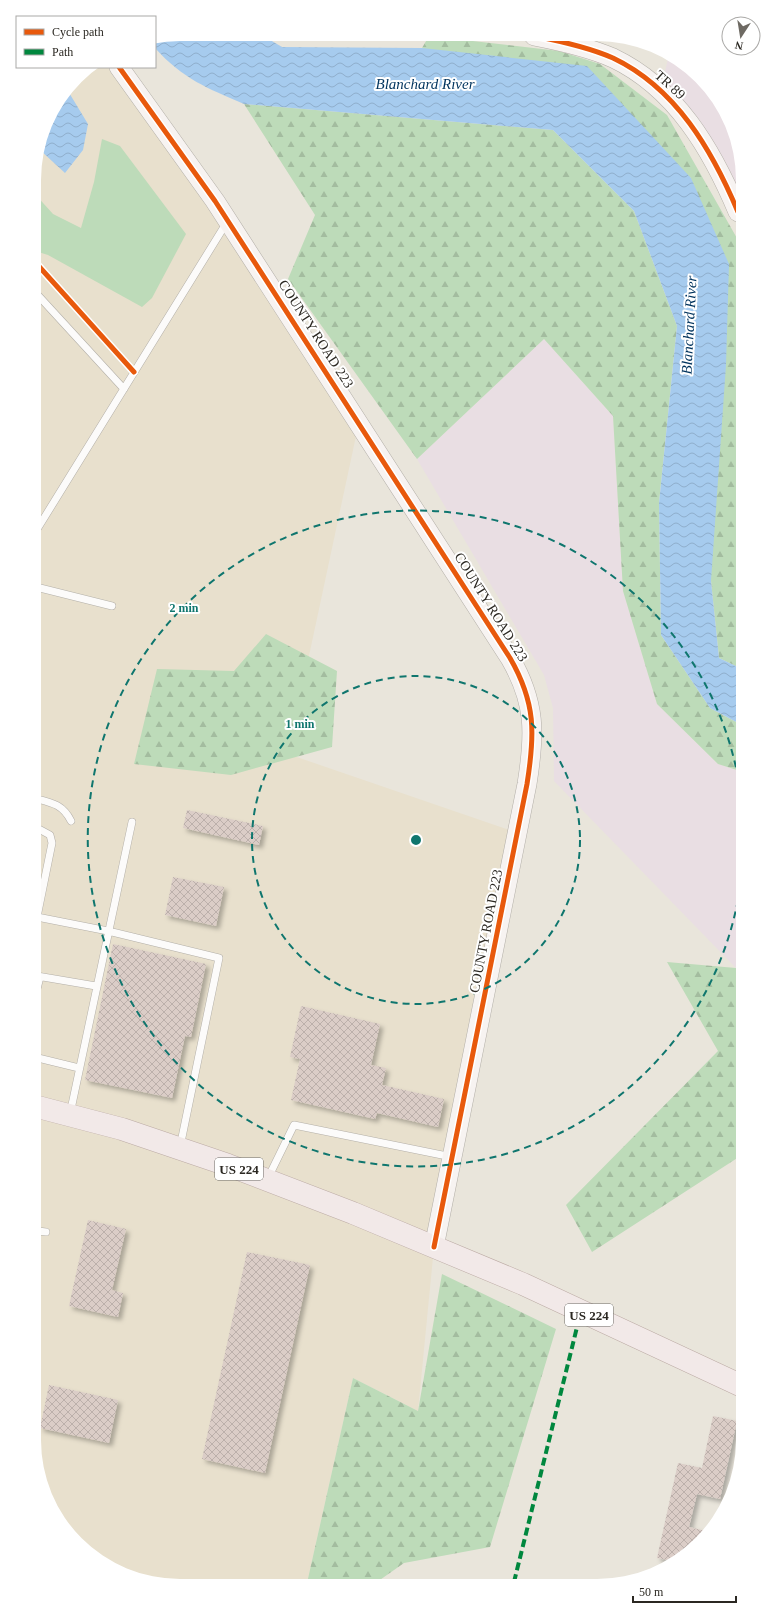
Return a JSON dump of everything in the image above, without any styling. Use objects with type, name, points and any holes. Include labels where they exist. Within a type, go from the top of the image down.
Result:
[{"type":"main road","name":"US 224","points":[[41,1109],[122,1129],[267,1180],[352,1212],[522,1284],[736,1383]]},
{"type":"street","name":"TR 89","points":[[553,41],[595,52],[613,59],[636,72],[661,90],[676,104],[695,129],[716,164],[736,208]]},
{"type":"street","name":"COUNTY ROAD 223","points":[[120,68],[228,220],[510,658],[520,676],[527,694],[533,734],[528,784],[434,1247]]},
{"type":"lane","points":[[41,523],[228,220]]},
{"type":"lane","points":[[41,299],[124,389]]},
{"type":"lane","points":[[41,588],[112,606]]},
{"type":"lane","points":[[41,800],[56,803],[65,810],[71,821]]},
{"type":"lane","points":[[69,1116],[132,822]]},
{"type":"lane","points":[[41,830],[50,835],[52,843],[41,897]]},
{"type":"lane","points":[[41,918],[108,931],[219,958],[180,1149]]},
{"type":"lane","points":[[41,977],[96,986]]},
{"type":"lane","points":[[41,1059],[79,1068]]},
{"type":"lane","points":[[267,1180],[294,1125],[452,1158]]},
{"type":"lane","points":[[41,1231],[46,1232]]},
{"type":"shaded area","points":[[667,61],[682,70],[695,82],[707,95],[717,111],[731,144],[735,162],[736,212],[661,90]]},
{"type":"shaded area","points":[[98,68],[120,68],[359,422],[288,754],[518,833],[434,1247],[418,1411],[353,1378],[308,1579],[180,1579],[162,1578],[135,1572],[103,1556],[88,1545],[75,1532],[55,1501],[46,1476],[42,1458],[41,1440],[41,171],[48,135],[60,110],[75,88]]},
{"type":"shaded area","points":[[544,339],[613,416],[623,591],[657,704],[718,764],[736,770],[736,968],[554,781],[553,708],[544,675],[417,459]]},
{"type":"green space","points":[[426,41],[472,41],[559,51],[600,64],[667,115],[736,236],[736,666],[719,658],[711,581],[691,178],[422,48]]},
{"type":"green space","points":[[244,104],[553,130],[634,211],[677,326],[659,503],[661,635],[710,708],[736,722],[736,770],[718,764],[657,704],[623,591],[613,416],[544,339],[417,459],[288,279],[315,215]]},
{"type":"green space","points":[[102,139],[120,146],[186,234],[152,298],[142,307],[48,255],[41,253],[41,201],[53,214],[81,228],[94,182]]},
{"type":"green space","points":[[266,634],[337,671],[332,747],[231,775],[134,764],[157,669],[234,671]]},
{"type":"green space","points":[[667,962],[736,968],[736,1159],[592,1252],[566,1205],[718,1051]]},
{"type":"green space","points":[[442,1274],[556,1329],[490,1547],[404,1563],[381,1579],[308,1579],[353,1378],[418,1411]]},
{"type":"water","name":"Blanchard River","points":[[171,41],[272,41],[282,47],[422,48],[587,66],[691,178],[729,264],[726,365],[711,581],[719,658],[736,666],[736,722],[710,708],[661,635],[659,503],[677,326],[634,211],[553,130],[244,104],[196,82],[165,59],[156,49],[156,44]]},
{"type":"water","points":[[70,95],[88,124],[83,150],[65,173],[44,154],[48,135],[60,110]]},
{"type":"building","points":[[187,810],[263,826],[259,845],[183,828]]},
{"type":"building","points":[[173,877],[224,887],[216,926],[165,915]]},
{"type":"building","points":[[113,944],[206,964],[191,1037],[185,1036],[172,1098],[85,1080]]},
{"type":"building","points":[[301,1006],[380,1024],[371,1065],[386,1068],[382,1085],[444,1099],[438,1127],[377,1113],[375,1119],[291,1100],[300,1059],[290,1057]]},
{"type":"building","points":[[88,1220],[126,1229],[112,1290],[123,1293],[118,1317],[69,1306]]},
{"type":"building","points":[[247,1252],[310,1265],[265,1473],[202,1459]]},
{"type":"building","points":[[49,1385],[118,1400],[109,1443],[41,1428]]},
{"type":"building","points":[[713,1416],[736,1421],[720,1499],[697,1494],[689,1527],[703,1530],[689,1545],[674,1556],[666,1560],[657,1558],[678,1463],[702,1468]]},
{"type":"marked path","points":[[515,1579],[581,1311]]},
{"type":"cycle path","points":[[559,41],[613,58],[635,71],[655,86],[673,104],[704,144],[736,207]]},
{"type":"cycle path","points":[[120,68],[215,201],[510,658],[519,674],[529,704],[532,734],[527,784],[434,1247]]},
{"type":"cycle path","points":[[41,269],[134,372]]}]
